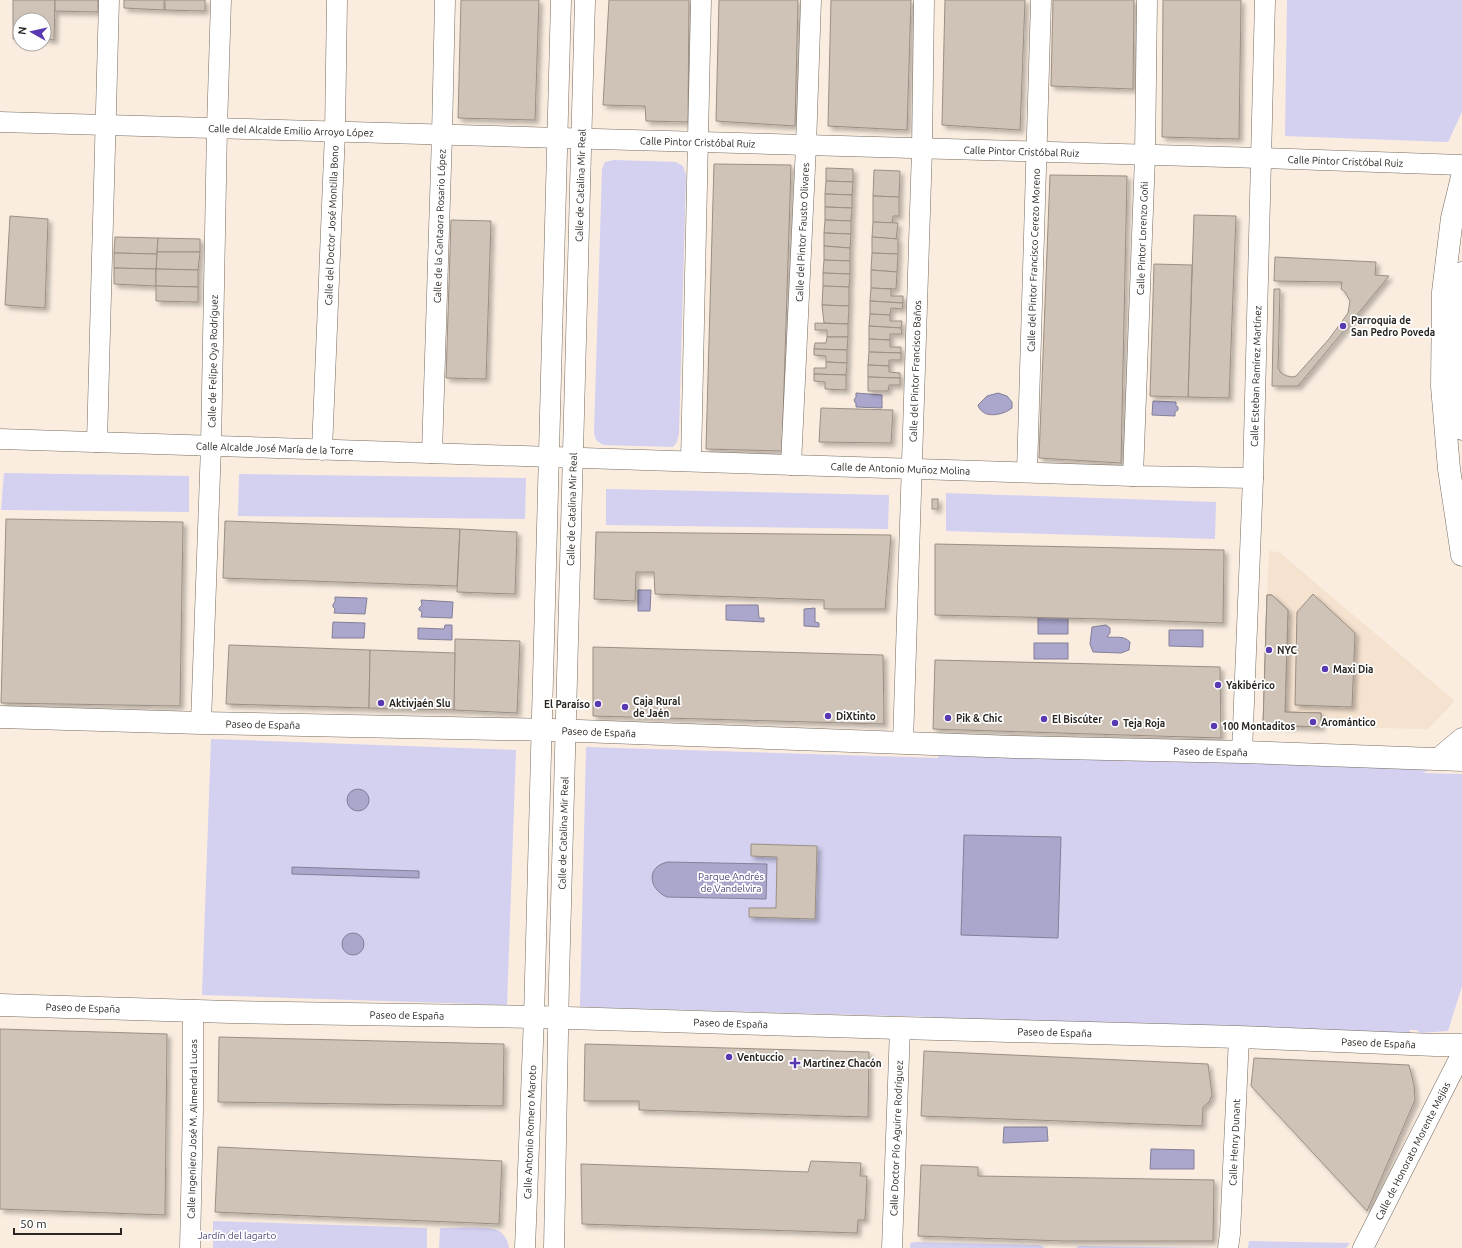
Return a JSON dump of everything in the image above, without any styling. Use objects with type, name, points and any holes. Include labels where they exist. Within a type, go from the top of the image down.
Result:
[{"type":"main road","points":[[1462,177],[1452,218],[1443,292],[1442,386],[1449,469],[1462,555]]},
{"type":"main road","points":[[1462,273],[1459,293],[1458,386],[1462,429]]},
{"type":"main road","name":"Paseo de España","points":[[0,717],[542,730],[1014,748],[1242,752],[1462,760]]},
{"type":"main road","name":"Paseo de España","points":[[0,1005],[193,1011],[534,1017],[1239,1037],[1462,1045]]},
{"type":"street","points":[[97,442],[110,0]]},
{"type":"street","name":"Calle de Felipe Oya Rodríguez","points":[[201,723],[211,446],[221,0]]},
{"type":"street","name":"Calle del Doctor José Montilla Bono","points":[[322,450],[335,132],[337,0]]},
{"type":"street","name":"Calle de la Cantaora Rosario López","points":[[432,453],[442,135],[444,0]]},
{"type":"street","points":[[534,1017],[561,0]]},
{"type":"street","name":"Calle de Catalina Mir Real","points":[[559,1018],[585,0]]},
{"type":"street","points":[[691,461],[701,0]]},
{"type":"street","name":"Calle del Pintor Fausto Olivares","points":[[791,465],[806,146],[811,0]]},
{"type":"street","name":"Calle del Pintor Francisco Baños","points":[[903,743],[922,149],[924,0]]},
{"type":"street","name":"Calle del Pintor Francisco Cerezo Moreno","points":[[1027,472],[1040,0]]},
{"type":"street","name":"Calle Pintor Lorenzo Goñi","points":[[1133,476],[1144,156],[1147,0]]},
{"type":"street","name":"Calle Esteban Ramírez Martínez","points":[[1242,752],[1253,478],[1265,0]]},
{"type":"street","name":"Calle del Alcalde Emilio Arroyo López","points":[[0,122],[582,139]]},
{"type":"street","name":"Calle Pintor Cristóbal Ruiz","points":[[582,139],[1462,165]]},
{"type":"street","name":"Calle Alcalde José María de la Torre","points":[[0,439],[549,457]]},
{"type":"street","name":"Calle de Antonio Muñoz Molina","points":[[549,457],[1133,476],[1253,478]]},
{"type":"street","points":[[1437,759],[1462,738]]},
{"type":"street","name":"Calle Ingeniero José M. Almendral Lucas","points":[[190,1248],[193,1109],[193,1011]]},
{"type":"street","name":"Calle Antonio Romero Maroto","points":[[525,1248],[534,1017]]},
{"type":"street","points":[[554,1248],[559,1018]]},
{"type":"street","name":"Calle Doctor Pío Aguirre Rodríguez","points":[[892,1248],[900,1028]]},
{"type":"street","name":"Calle Henry Dunant","points":[[1228,1248],[1230,1234],[1239,1037]]},
{"type":"street","name":"Calle de Honorato Morente Mejías","points":[[1363,1248],[1462,1053]]},
{"type":"shaded area","points":[[856,393],[882,395],[882,408],[856,407],[854,400]]},
{"type":"shaded area","points":[[998,393],[1007,396],[1012,402],[1012,408],[1003,413],[993,415],[980,409],[978,405],[987,396]]},
{"type":"shaded area","points":[[1153,401],[1176,402],[1178,410],[1175,412],[1175,416],[1152,415]]},
{"type":"shaded area","points":[[1269,551],[1279,552],[1455,701],[1428,729],[1321,727],[1321,713],[1285,712],[1288,610],[1267,595]]},
{"type":"shaded area","points":[[638,590],[651,590],[650,611],[638,611]]},
{"type":"shaded area","points":[[335,597],[367,598],[365,614],[334,613],[335,609],[333,604],[335,602]]},
{"type":"shaded area","points":[[421,600],[453,602],[452,618],[421,617],[422,612],[419,608],[422,605]]},
{"type":"shaded area","points":[[726,605],[758,605],[759,618],[764,618],[764,622],[726,620]]},
{"type":"shaded area","points":[[815,608],[815,622],[819,623],[819,627],[804,626],[804,609]]},
{"type":"shaded area","points":[[1038,617],[1068,618],[1068,634],[1038,634]]},
{"type":"shaded area","points":[[333,622],[365,623],[364,638],[332,638]]},
{"type":"shaded area","points":[[445,625],[452,625],[452,640],[418,639],[418,628],[444,629]]},
{"type":"shaded area","points":[[1106,625],[1110,628],[1110,633],[1107,637],[1122,638],[1127,640],[1130,642],[1129,650],[1121,653],[1093,652],[1090,644],[1092,627]]},
{"type":"shaded area","points":[[1169,630],[1203,630],[1203,647],[1169,646]]},
{"type":"shaded area","points":[[1034,643],[1068,643],[1068,659],[1034,659]]},
{"type":"shaded area","points":[[358,789],[366,792],[369,800],[366,808],[358,811],[350,808],[347,800],[350,792]]},
{"type":"shaded area","points":[[964,835],[1061,837],[1058,938],[961,935]]},
{"type":"shaded area","points":[[668,862],[767,864],[766,899],[667,897],[656,889],[652,878],[656,868],[661,864]]},
{"type":"shaded area","points":[[292,867],[419,871],[419,878],[292,874]]},
{"type":"shaded area","points":[[349,933],[357,933],[364,940],[364,948],[357,955],[349,955],[342,948],[342,940]]},
{"type":"shaded area","points":[[1004,1127],[1047,1127],[1048,1141],[1003,1143]]},
{"type":"shaded area","points":[[1151,1149],[1194,1150],[1194,1169],[1150,1169]]},
{"type":"green space","points":[[1287,0],[1462,0],[1462,112],[1448,142],[1285,136]]},
{"type":"green space","points":[[614,160],[676,162],[683,166],[686,175],[679,433],[677,442],[673,447],[603,445],[596,440],[594,433],[602,169],[605,162]]},
{"type":"green space","points":[[4,473],[189,476],[189,512],[1,510]]},
{"type":"green space","points":[[239,474],[526,478],[525,519],[238,516]]},
{"type":"green space","points":[[606,489],[889,495],[888,529],[606,525]]},
{"type":"green space","points":[[946,493],[1216,502],[1215,539],[946,531]]},
{"type":"green space","points":[[211,739],[516,750],[507,1005],[202,995]]},
{"type":"green space","name":"Parque Andrés de Vandelvira","points":[[586,747],[938,758],[938,754],[1437,767],[1422,773],[1462,774],[1462,986],[1448,1031],[1420,1033],[1417,1030],[1409,1030],[1411,1033],[580,1007]]},
{"type":"green space","name":"Jardín del lagarto","points":[[213,1221],[427,1228],[427,1248],[213,1248]]},
{"type":"green space","points":[[440,1228],[478,1228],[497,1230],[502,1233],[508,1243],[509,1248],[439,1248]]},
{"type":"green space","points":[[1249,1241],[1350,1243],[1346,1248],[1248,1248]]},
{"type":"green space","points":[[910,1243],[1040,1245],[1045,1248],[910,1248]]},
{"type":"green space","points":[[1083,1246],[1211,1248],[1076,1248]]},
{"type":"building","points":[[13,0],[55,0],[54,40],[52,40],[52,12],[13,12]]},
{"type":"building","points":[[55,0],[98,0],[98,12],[55,11]]},
{"type":"building","points":[[124,0],[164,0],[164,10],[124,8]]},
{"type":"building","points":[[165,0],[205,0],[205,11],[165,10]]},
{"type":"building","points":[[461,0],[539,0],[535,120],[458,118]]},
{"type":"building","points":[[609,0],[689,0],[688,122],[646,121],[645,106],[603,105]]},
{"type":"building","points":[[719,0],[798,0],[795,126],[716,121]]},
{"type":"building","points":[[831,0],[911,0],[907,130],[828,126]]},
{"type":"building","points":[[945,0],[1025,0],[1020,130],[942,125]]},
{"type":"building","points":[[1053,0],[1134,0],[1133,89],[1051,86]]},
{"type":"building","points":[[1163,0],[1241,0],[1239,139],[1162,137]]},
{"type":"building","points":[[714,164],[791,165],[782,451],[706,449]]},
{"type":"building","points":[[826,168],[853,169],[853,182],[826,181]]},
{"type":"building","points":[[874,170],[900,171],[899,197],[873,196]]},
{"type":"building","points":[[1050,175],[1127,176],[1121,463],[1039,458]]},
{"type":"building","points":[[826,181],[853,182],[852,195],[825,194]]},
{"type":"building","points":[[825,194],[852,195],[852,208],[825,207]]},
{"type":"building","points":[[873,196],[899,197],[899,216],[893,216],[892,223],[873,222]]},
{"type":"building","points":[[825,207],[852,208],[851,221],[825,220]]},
{"type":"building","points":[[1194,215],[1236,216],[1229,398],[1188,397]]},
{"type":"building","points":[[10,216],[48,219],[45,308],[5,305]]},
{"type":"building","points":[[451,220],[491,221],[486,379],[446,378]]},
{"type":"building","points":[[825,220],[851,221],[851,234],[824,233]]},
{"type":"building","points":[[873,222],[898,223],[896,239],[872,237]]},
{"type":"building","points":[[824,233],[851,234],[850,248],[824,246]]},
{"type":"building","points":[[115,237],[158,238],[157,254],[114,253]]},
{"type":"building","points":[[872,237],[898,239],[898,254],[872,253]]},
{"type":"building","points":[[158,238],[200,239],[200,252],[157,252]]},
{"type":"building","points":[[824,246],[850,248],[850,261],[824,260]]},
{"type":"building","points":[[157,252],[200,252],[198,270],[156,269]]},
{"type":"building","points":[[114,253],[157,254],[156,269],[114,268]]},
{"type":"building","points":[[872,253],[898,254],[897,272],[871,270]]},
{"type":"building","name":"Parroquia de San Pedro Poveda","points":[[1275,257],[1376,262],[1375,275],[1389,276],[1298,386],[1272,386],[1274,289],[1280,289],[1278,368],[1281,373],[1292,377],[1296,376],[1329,339],[1348,313],[1350,301],[1345,292],[1341,289],[1342,282],[1274,281]]},
{"type":"building","points":[[824,260],[850,261],[850,274],[823,273]]},
{"type":"building","points":[[1154,264],[1192,265],[1188,397],[1150,396]]},
{"type":"building","points":[[114,268],[156,269],[156,286],[114,284]]},
{"type":"building","points":[[156,269],[198,270],[198,287],[156,286]]},
{"type":"building","points":[[871,270],[897,272],[896,289],[871,288]]},
{"type":"building","points":[[823,273],[850,274],[849,287],[823,286]]},
{"type":"building","points":[[156,286],[198,287],[198,302],[156,301]]},
{"type":"building","points":[[823,286],[849,287],[849,306],[822,305]]},
{"type":"building","points":[[871,288],[891,289],[891,296],[903,296],[903,303],[870,301]]},
{"type":"building","points":[[870,301],[903,303],[902,309],[891,308],[890,315],[870,314]]},
{"type":"building","points":[[822,305],[849,306],[848,324],[824,323]]},
{"type":"building","points":[[870,314],[890,315],[890,321],[902,321],[901,328],[869,326]]},
{"type":"building","points":[[815,323],[848,324],[848,337],[827,337],[827,330],[815,330]]},
{"type":"building","points":[[869,326],[901,328],[902,334],[890,334],[890,340],[869,339]]},
{"type":"building","points":[[827,337],[848,337],[847,350],[814,349],[815,343],[826,343]]},
{"type":"building","points":[[869,339],[890,340],[890,347],[901,347],[901,353],[869,352]]},
{"type":"building","points":[[814,349],[847,350],[847,363],[826,362],[826,356],[814,355]]},
{"type":"building","points":[[869,352],[901,353],[901,360],[889,360],[889,366],[868,365]]},
{"type":"building","points":[[826,362],[847,363],[846,375],[814,374],[814,368],[826,368]]},
{"type":"building","points":[[868,365],[889,366],[889,372],[900,373],[900,378],[868,377]]},
{"type":"building","points":[[814,374],[846,375],[846,390],[825,389],[825,382],[814,381]]},
{"type":"building","points":[[868,377],[900,378],[900,385],[889,385],[888,391],[868,391]]},
{"type":"building","points":[[821,408],[893,410],[891,443],[819,442]]},
{"type":"building","points":[[932,499],[938,499],[938,509],[932,509]]},
{"type":"building","points":[[6,519],[183,522],[180,706],[1,703]]},
{"type":"building","points":[[225,521],[460,529],[457,586],[223,578]]},
{"type":"building","points":[[460,529],[517,532],[515,594],[457,592]]},
{"type":"building","points":[[596,532],[891,535],[885,609],[824,609],[824,600],[655,594],[654,572],[636,572],[635,601],[594,599]]},
{"type":"building","points":[[935,544],[1224,550],[1223,623],[935,615]]},
{"type":"building","name":"Maxi Dia","points":[[1313,594],[1355,633],[1352,707],[1295,705],[1297,612]]},
{"type":"building","points":[[1267,595],[1272,595],[1288,610],[1285,712],[1321,713],[1321,727],[1263,725]]},
{"type":"building","points":[[1267,595],[1272,595],[1288,610],[1285,712],[1321,713],[1321,727],[1263,725]]},
{"type":"building","points":[[455,639],[520,641],[517,713],[454,710]]},
{"type":"building","points":[[229,645],[370,650],[369,708],[226,704]]},
{"type":"building","points":[[593,647],[883,655],[884,724],[593,716]]},
{"type":"building","points":[[370,650],[455,653],[454,710],[369,708]]},
{"type":"building","points":[[935,660],[1220,667],[1221,738],[933,729]]},
{"type":"building","points":[[751,844],[817,846],[815,919],[749,917],[749,908],[776,908],[777,857],[751,856]]},
{"type":"building","points":[[0,1029],[167,1034],[165,1215],[0,1209]]},
{"type":"building","points":[[219,1037],[504,1044],[503,1106],[218,1102]]},
{"type":"building","points":[[585,1044],[869,1052],[868,1117],[639,1110],[639,1101],[584,1101]]},
{"type":"building","points":[[924,1051],[1208,1064],[1212,1095],[1209,1102],[1203,1107],[1202,1126],[921,1116]]},
{"type":"building","points":[[1254,1058],[1409,1065],[1414,1085],[1415,1100],[1367,1211],[1251,1086]]},
{"type":"building","points":[[218,1147],[502,1161],[499,1224],[215,1212]]},
{"type":"building","points":[[811,1161],[861,1163],[860,1176],[867,1176],[865,1220],[858,1220],[857,1233],[582,1224],[581,1164],[808,1172]]},
{"type":"building","points":[[921,1165],[978,1167],[978,1176],[1214,1180],[1213,1241],[1063,1241],[918,1236]]},
{"type":"place","name":"Parroquia de San Pedro Poveda","points":[[1343,326]]},
{"type":"place","name":"NYC","points":[[1269,650]]},
{"type":"place","name":"Maxi Dia","points":[[1325,669]]},
{"type":"place","name":"Yakibérico","points":[[1218,685]]},
{"type":"place","name":"Aktivjaén Slu","points":[[381,703]]},
{"type":"place","name":"El Paraíso","points":[[598,704]]},
{"type":"place","name":"Caja Rural de Jaén","points":[[625,707]]},
{"type":"place","name":"DiXtinto","points":[[828,716]]},
{"type":"place","name":"Pik & Chic","points":[[948,718]]},
{"type":"place","name":"El Biscúter","points":[[1044,719]]},
{"type":"place","name":"Aromántico","points":[[1313,722]]},
{"type":"place","name":"Teja Roja","points":[[1115,723]]},
{"type":"place","name":"100 Montaditos","points":[[1214,726]]},
{"type":"place","name":"Ventuccio","points":[[729,1057]]},
{"type":"place","name":"Martínez Chacón","points":[[795,1063]]}]
